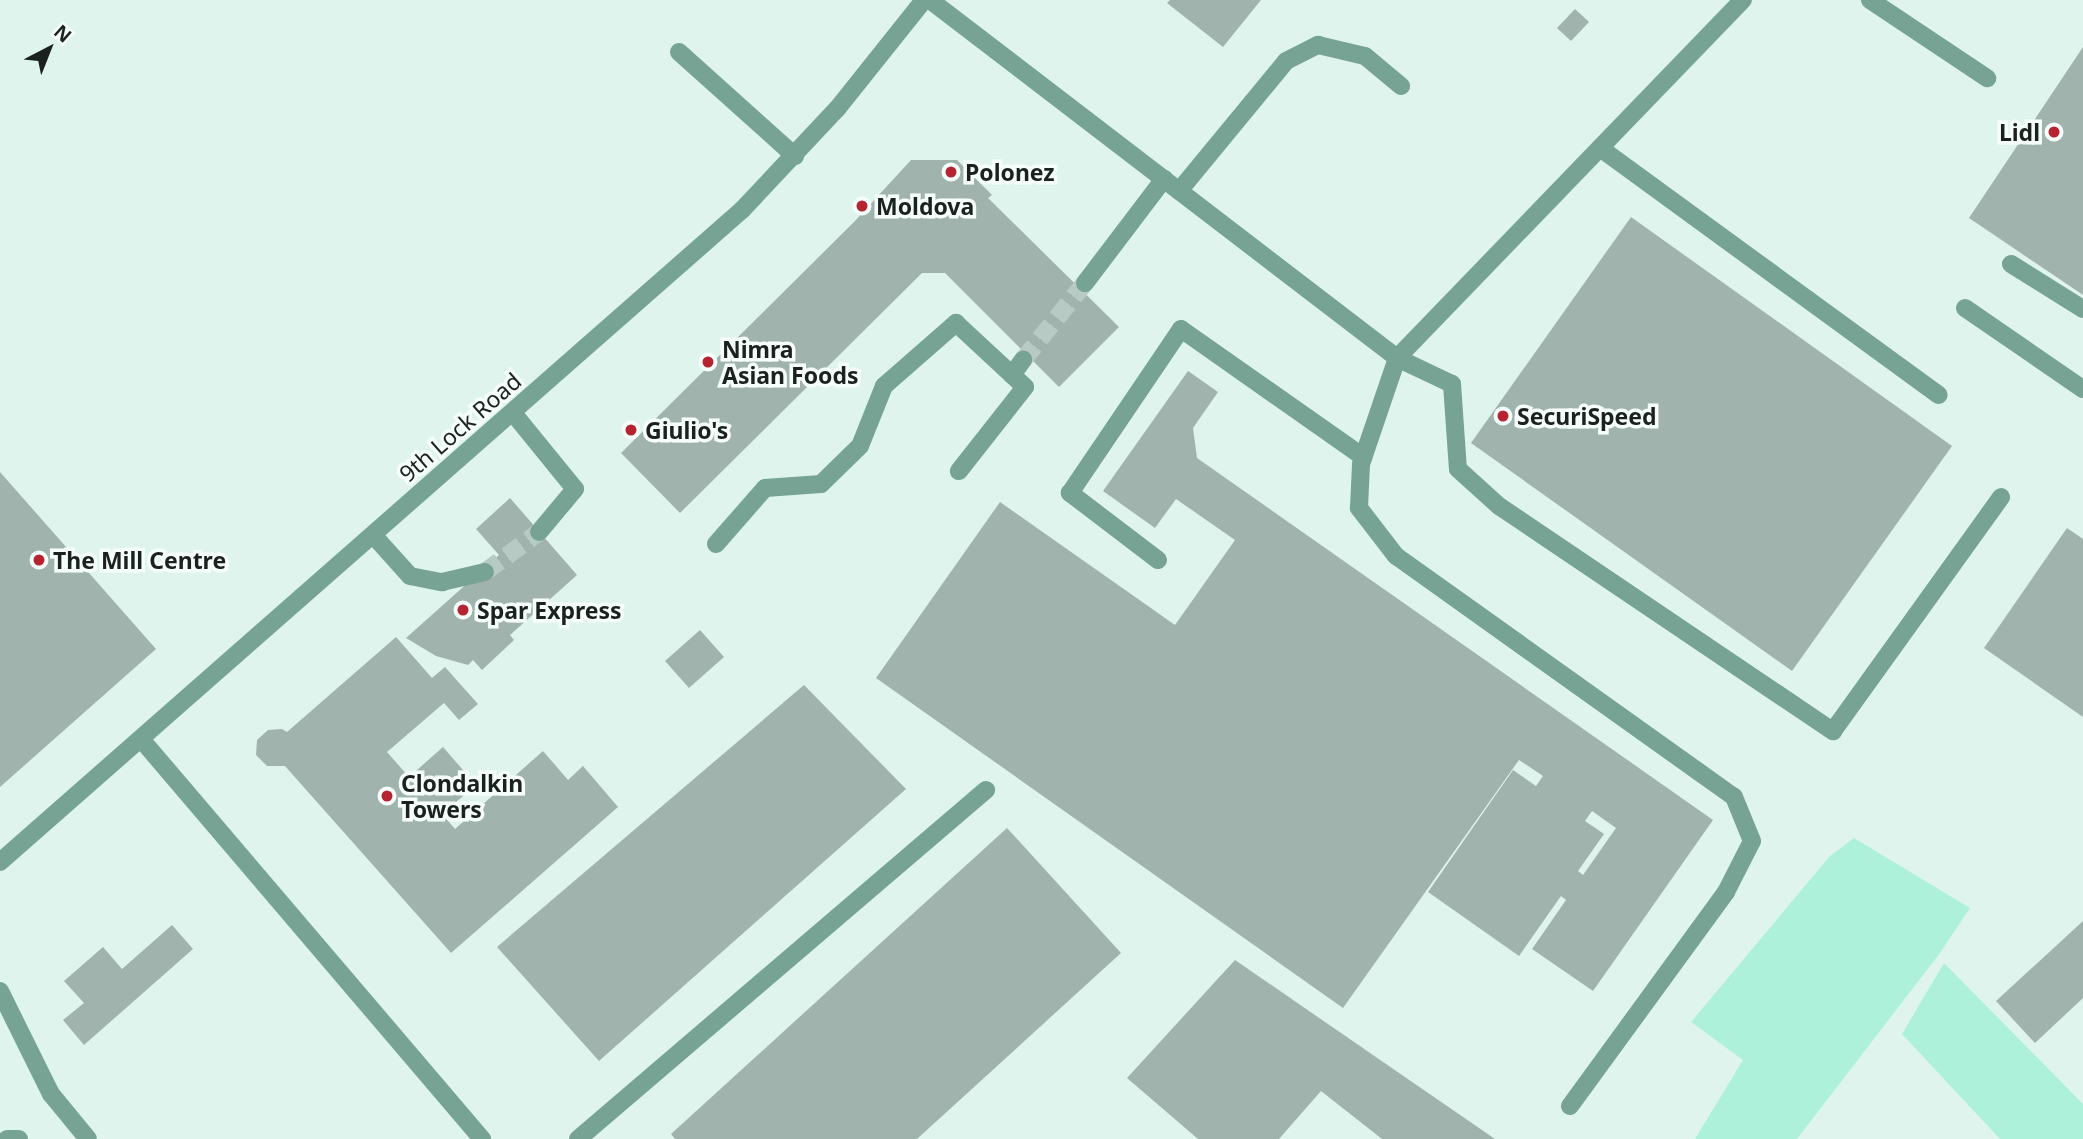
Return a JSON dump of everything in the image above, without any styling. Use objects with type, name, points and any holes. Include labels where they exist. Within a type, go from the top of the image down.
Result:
[{"type":"street","name":"9th Lock Road","points":[[0,862],[742,210],[795,156],[876,63],[923,0]]},
{"type":"street","points":[[930,0],[1397,358],[1452,384],[1458,469],[1499,506],[1833,731],[2001,497]]},
{"type":"street","points":[[1570,1106],[1726,892],[1752,841],[1734,797],[1396,556],[1359,508],[1363,457],[1397,358],[1743,0]]},
{"type":"street","points":[[1870,0],[1987,78]]},
{"type":"street","points":[[1179,191],[1286,61],[1318,45],[1365,56],[1401,86]]},
{"type":"street","points":[[679,52],[795,156]]},
{"type":"street","points":[[1600,148],[1939,395]]},
{"type":"street","points":[[1085,282],[1164,179]]},
{"type":"street","points":[[2011,264],[2083,309]]},
{"type":"street","points":[[1965,308],[2083,389]]},
{"type":"street","points":[[716,544],[765,488],[821,484],[860,446],[884,386],[956,323],[1018,367],[1025,387],[959,471]]},
{"type":"street","points":[[1158,560],[1070,493],[1181,329],[1363,457]]},
{"type":"street","points":[[513,413],[575,489],[539,532]]},
{"type":"street","points":[[374,536],[410,576],[442,582],[485,572]]},
{"type":"street","points":[[141,740],[482,1139]]},
{"type":"street","points":[[578,1139],[986,790]]},
{"type":"street","points":[[0,991],[51,1094],[88,1139]]},
{"type":"street","points":[[7,1139],[19,1139]]},
{"type":"green space","points":[[1854,838],[1970,908],[1940,953],[1797,1139],[1695,1139],[1743,1060],[1691,1022],[1830,856]]},
{"type":"green space","points":[[1944,963],[2083,1104],[2083,1139],[2000,1139],[1902,1034]]},
{"type":"building","points":[[1170,0],[1261,0],[1223,47],[1167,3]]},
{"type":"building","points":[[1575,9],[1589,22],[1571,41],[1557,28]]},
{"type":"building","name":"Lidl","points":[[2083,47],[2083,295],[1969,218]]},
{"type":"building","points":[[911,160],[957,160],[992,195],[988,198],[1119,327],[1059,387],[945,273],[922,273],[680,513],[621,453],[854,222]]},
{"type":"building","points":[[1631,217],[1952,446],[1792,671],[1471,443]]},
{"type":"building","points":[[1188,371],[1218,392],[1193,428],[1197,458],[1713,820],[1593,991],[1532,949],[1566,900],[1561,896],[1519,956],[1428,892],[1513,770],[1536,786],[1543,776],[1519,760],[1343,1008],[876,678],[1000,502],[1175,625],[1235,540],[1176,499],[1155,528],[1103,491]],"holes":[[[1592,811],[1616,828],[1583,875],[1578,871],[1604,834],[1585,821]]]},
{"type":"building","name":"The Mill Centre","points":[[0,472],[156,649],[0,787]]},
{"type":"building","points":[[510,498],[577,575],[510,635],[514,640],[482,670],[473,660],[468,665],[436,656],[406,638],[499,555],[476,529]]},
{"type":"building","points":[[2067,528],[2083,539],[2083,717],[1984,648]]},
{"type":"building","points":[[700,630],[724,657],[689,688],[665,661]]},
{"type":"building","name":"Clondalkin Towers","points":[[396,637],[432,678],[445,667],[478,704],[459,720],[444,703],[387,752],[409,777],[443,747],[476,785],[442,814],[455,829],[543,751],[568,780],[583,766],[618,807],[451,953],[285,766],[267,766],[256,755],[257,740],[268,730],[282,729],[287,732]]},
{"type":"building","points":[[804,685],[906,789],[599,1061],[497,947]]},
{"type":"building","points":[[1007,828],[1121,953],[917,1139],[675,1139],[671,1134]]},
{"type":"building","points":[[2083,921],[2083,998],[2035,1043],[1996,1001]]},
{"type":"building","points":[[172,925],[193,949],[84,1045],[63,1020],[84,1003],[64,981],[103,947],[122,969]]},
{"type":"building","points":[[1235,960],[1495,1139],[1382,1139],[1321,1091],[1279,1139],[1198,1139],[1127,1078]]},
{"type":"tunnel","points":[[1023,360],[1085,283]]},
{"type":"tunnel","points":[[485,572],[539,532]]},
{"type":"place","name":"Lidl","points":[[2054,132]]},
{"type":"place","name":"Polonez","points":[[951,172]]},
{"type":"place","name":"Moldova","points":[[862,206]]},
{"type":"place","name":"Nimra Asian Foods","points":[[708,362]]},
{"type":"place","name":"SecuriSpeed","points":[[1503,416]]},
{"type":"place","name":"Giulio's","points":[[631,430]]},
{"type":"place","name":"The Mill Centre","points":[[39,560]]},
{"type":"place","name":"Spar Express","points":[[463,610]]},
{"type":"place","name":"Clondalkin Towers","points":[[387,796]]}]
